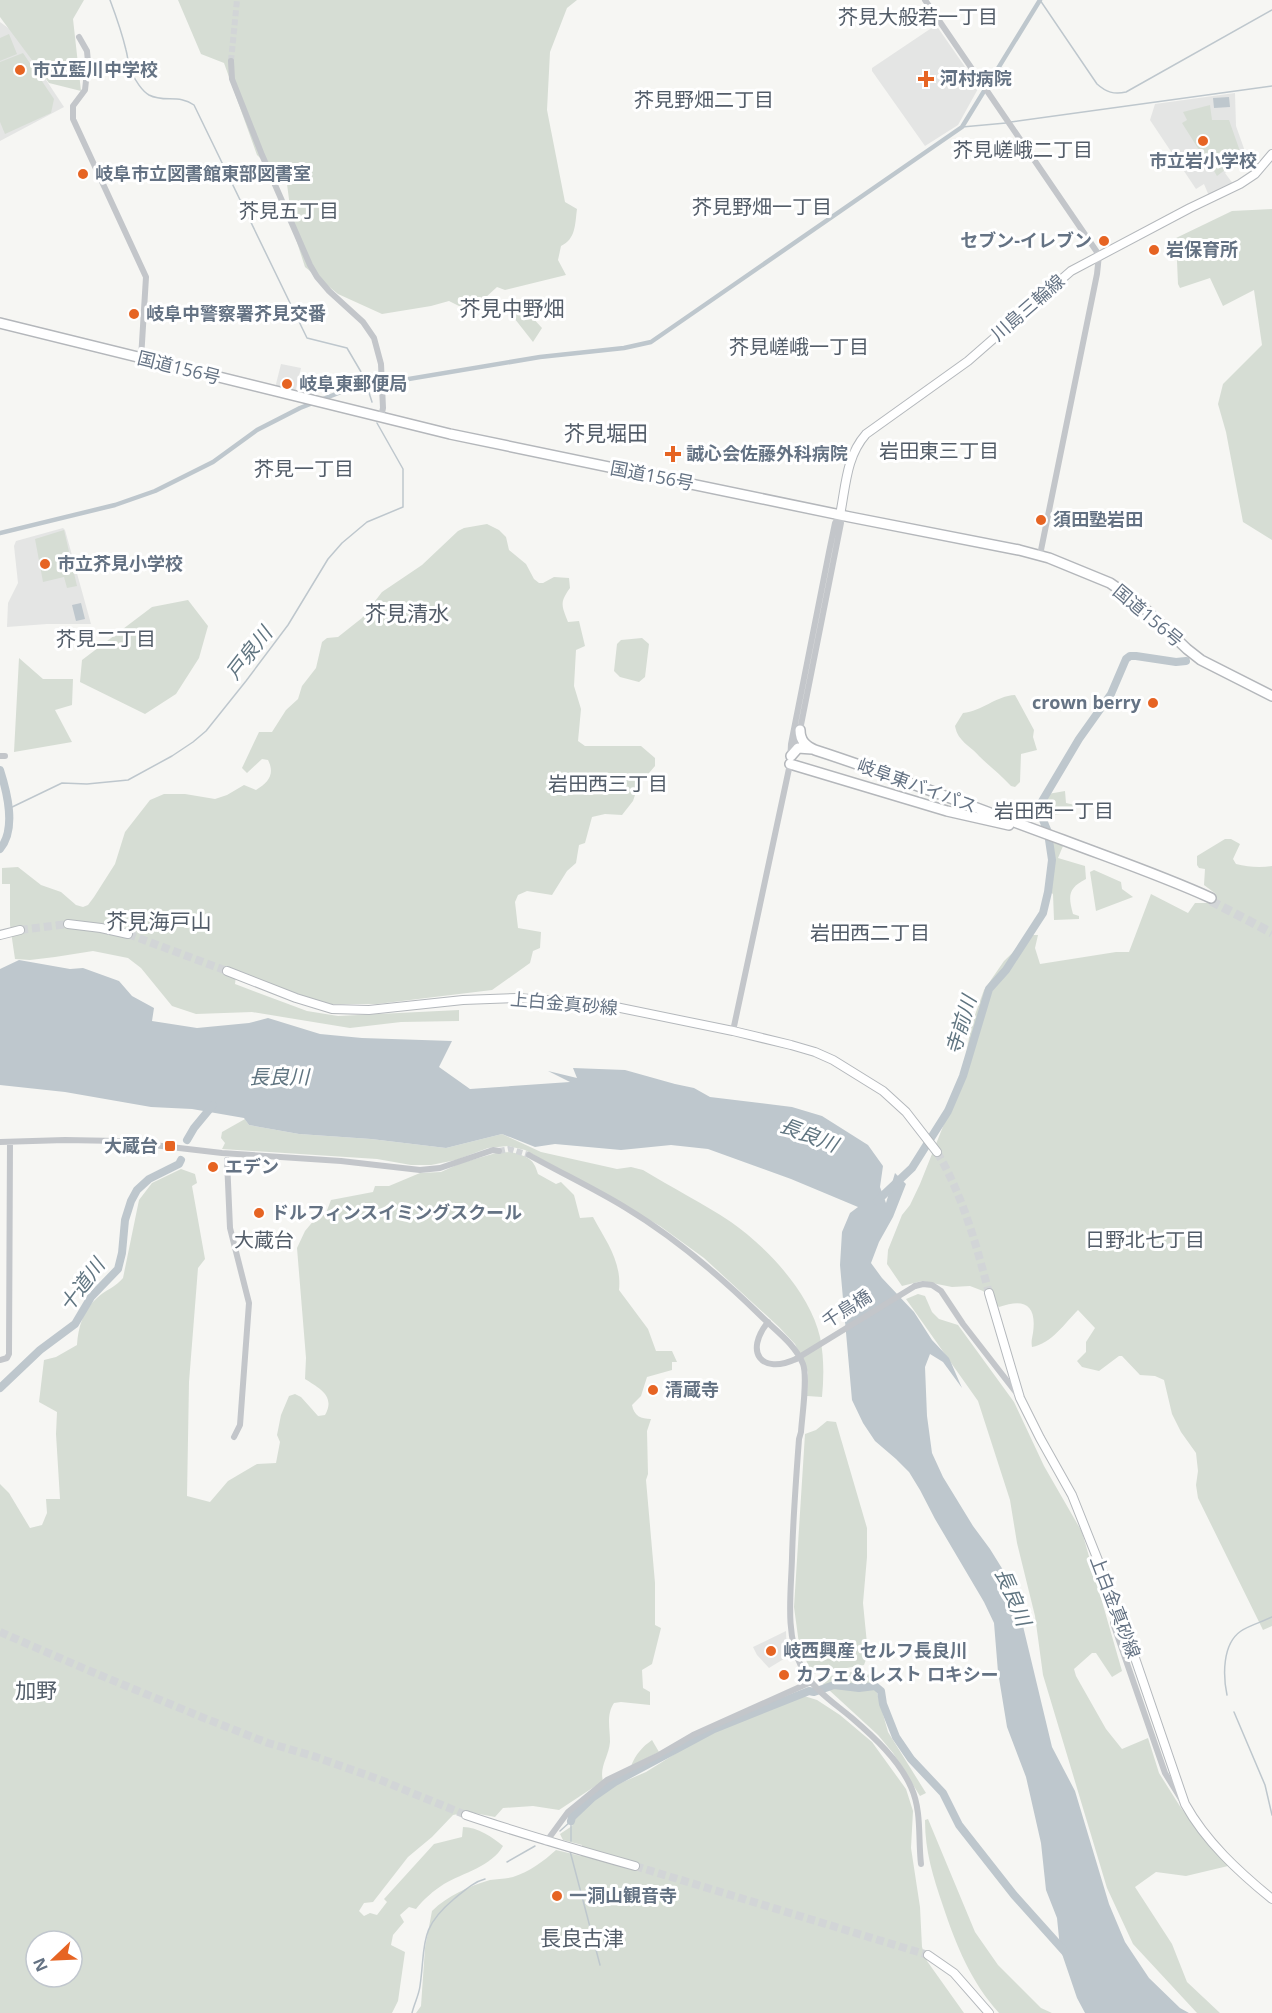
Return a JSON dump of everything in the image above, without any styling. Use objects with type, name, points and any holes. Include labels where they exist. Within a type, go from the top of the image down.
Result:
[{"type":"highway","name":"国道156号","points":[[0,323],[450,435],[1040,555],[1068,564],[1110,583],[1139,603],[1201,660],[1272,696]]},
{"type":"highway","points":[[800,730],[805,744],[815,750]]},
{"type":"highway","points":[[790,760],[798,748],[815,750]]},
{"type":"highway","name":"岐阜東バイパス","points":[[790,760],[850,782],[947,811],[992,820],[1034,832],[1211,900],[1171,879],[876,770],[815,750]]},
{"type":"main road","name":"川島三輪線","points":[[840,515],[849,462],[866,434],[968,361],[1071,271],[1240,184],[1255,174],[1272,154]]},
{"type":"main road","points":[[68,924],[128,934]]},
{"type":"main road","points":[[0,935],[20,930]]},
{"type":"main road","name":"上白金真砂線","points":[[227,971],[332,1009],[369,1010],[440,1002],[517,998],[601,1004],[791,1045],[833,1060],[883,1091],[906,1112],[936,1149]]},
{"type":"main road","name":"上白金真砂線","points":[[989,1293],[1020,1398],[1072,1495],[1119,1615],[1185,1804],[1212,1842],[1243,1875],[1272,1899]]},
{"type":"main road","points":[[466,1815],[546,1842],[635,1866]]},
{"type":"main road","points":[[928,1955],[954,1973],[989,2013]]},
{"type":"street","points":[[925,0],[1099,255],[1093,298],[1040,555]]},
{"type":"street","points":[[79,37],[87,51],[88,62],[85,90],[73,106],[73,118],[146,277],[141,358]]},
{"type":"street","points":[[231,61],[232,79],[310,265],[317,278],[363,322],[374,338],[381,364],[383,408],[381,417]]},
{"type":"street","points":[[734,1031],[790,760],[800,730],[841,523],[840,515]]},
{"type":"street","points":[[790,760],[791,744],[829,552],[835,523],[840,515]]},
{"type":"street","points":[[0,1142],[119,1141],[222,1153],[341,1161],[420,1170],[441,1168],[493,1150],[499,1151]]},
{"type":"street","points":[[0,1360],[7,1358],[9,1354],[10,1142]]},
{"type":"street","points":[[529,1155],[624,1206],[708,1266],[788,1341],[804,1366],[791,1599],[794,1647],[801,1666],[811,1682],[881,1746],[911,1786],[916,1801],[921,1864]]},
{"type":"street","points":[[227,1160],[230,1228],[249,1303],[240,1425],[234,1437]]},
{"type":"street","name":"千鳥橋","points":[[768,1322],[758,1336],[757,1352],[767,1364],[776,1366],[796,1359],[915,1286],[932,1285],[941,1291],[963,1324],[1020,1398]]},
{"type":"street","points":[[1119,1615],[1113,1623],[1165,1773],[1181,1799]]},
{"type":"street","points":[[546,1842],[568,1812],[607,1780],[657,1756],[693,1735],[811,1682]]},
{"type":"shaded area","points":[[0,0],[84,0],[73,19],[81,91],[49,83],[0,17]]},
{"type":"shaded area","points":[[178,0],[577,0],[567,8],[550,52],[547,110],[565,202],[577,209],[574,231],[570,239],[561,246],[558,260],[566,275],[505,290],[497,287],[485,298],[463,308],[449,301],[382,314],[338,294],[305,267],[293,230],[287,184],[257,155],[224,63],[201,54]]},
{"type":"shaded area","name":"市立藍川中学校","points":[[0,22],[15,33],[64,107],[0,141]]},
{"type":"shaded area","name":"河村病院","points":[[936,25],[979,87],[958,125],[925,146],[872,68]]},
{"type":"shaded area","points":[[9,34],[17,54],[0,61],[0,38]]},
{"type":"shaded area","name":"市立藍川中学校","points":[[23,53],[54,99],[51,113],[5,134],[0,122],[0,62]]},
{"type":"shaded area","name":"市立岩小学校","points":[[1235,93],[1236,126],[1247,157],[1225,173],[1234,185],[1209,196],[1204,184],[1196,189],[1150,120],[1155,104]]},
{"type":"shaded area","points":[[1210,105],[1212,120],[1229,120],[1242,157],[1217,176],[1182,123],[1187,120],[1183,112]]},
{"type":"shaded area","points":[[1272,209],[1272,540],[1243,522],[1226,432],[1218,404],[1223,384],[1262,345],[1254,290],[1223,306],[1210,278],[1180,288],[1176,238],[1232,211]]},
{"type":"shaded area","points":[[521,305],[542,328],[533,342],[511,314]]},
{"type":"shaded area","points":[[281,364],[301,368],[295,393],[275,388]]},
{"type":"shaded area","points":[[487,524],[499,530],[506,537],[509,550],[526,564],[534,579],[539,583],[554,577],[569,578],[570,588],[564,597],[563,608],[568,622],[579,621],[585,646],[576,650],[574,686],[581,709],[578,741],[585,746],[641,746],[655,758],[655,766],[638,786],[633,801],[622,815],[605,814],[592,817],[585,843],[579,845],[576,863],[567,871],[552,895],[527,891],[518,895],[515,902],[518,928],[541,932],[540,948],[533,951],[530,963],[492,990],[377,1004],[328,1004],[236,976],[235,984],[307,1011],[338,1016],[459,1010],[459,1021],[401,1022],[350,1028],[252,1012],[196,1014],[172,1006],[141,968],[128,958],[93,951],[30,960],[15,959],[10,925],[10,884],[2,884],[2,868],[18,867],[41,885],[61,892],[76,905],[83,907],[88,905],[94,897],[115,864],[125,832],[150,800],[164,794],[185,794],[215,799],[244,785],[256,790],[261,787],[271,774],[268,760],[262,759],[247,773],[242,768],[259,732],[272,732],[286,710],[298,699],[302,686],[316,668],[322,642],[327,638],[338,637],[362,618],[382,592],[422,565],[458,531]]},
{"type":"shaded area","name":"市立芥見小学校","points":[[63,528],[91,624],[7,627],[8,603],[18,583],[14,546],[16,541]]},
{"type":"shaded area","points":[[64,530],[77,586],[67,588],[64,577],[43,582],[35,539]]},
{"type":"shaded area","points":[[188,600],[208,626],[199,658],[176,694],[145,714],[80,682],[82,660],[152,607]]},
{"type":"shaded area","points":[[642,638],[649,644],[645,677],[639,682],[620,677],[614,671],[617,644],[621,640]]},
{"type":"shaded area","points":[[19,658],[43,679],[73,679],[72,705],[55,710],[72,742],[14,752]]},
{"type":"shaded area","points":[[1015,695],[1034,730],[1033,737],[1037,750],[1021,754],[1020,782],[1015,787],[1011,786],[962,740],[955,726],[963,713]]},
{"type":"shaded area","points":[[1065,791],[1066,803],[1075,805],[1074,813],[1044,817],[1042,806],[1048,794]]},
{"type":"shaded area","points":[[1225,839],[1231,839],[1240,844],[1233,859],[1236,864],[1254,867],[1272,866],[1272,1626],[1263,1630],[1198,1498],[1196,1453],[1172,1414],[1164,1380],[1155,1376],[1140,1375],[1122,1356],[1099,1371],[1082,1367],[1077,1361],[1086,1352],[1086,1342],[1095,1328],[1078,1310],[1045,1342],[1032,1347],[1034,1323],[1031,1310],[1027,1306],[1015,1303],[999,1307],[983,1291],[970,1286],[952,1287],[922,1281],[902,1286],[887,1264],[888,1250],[902,1215],[910,1205],[920,1184],[962,1079],[971,1026],[984,990],[1004,961],[1031,935],[1038,935],[1035,948],[1040,964],[1129,952],[1151,894],[1188,913],[1195,903],[1212,903],[1216,894],[1204,885],[1205,869],[1197,865],[1197,856]]},
{"type":"shaded area","points":[[1050,841],[1063,846],[1058,858],[1085,866],[1086,879],[1073,889],[1070,897],[1073,914],[1079,916],[1079,919],[1054,920],[1053,894],[1050,892],[1054,859]]},
{"type":"shaded area","points":[[1094,870],[1121,882],[1122,889],[1133,897],[1096,911],[1090,872]]},
{"type":"shaded area","points":[[245,1119],[249,1125],[299,1134],[371,1139],[446,1148],[502,1134],[541,1152],[617,1169],[631,1167],[643,1170],[710,1208],[745,1232],[785,1272],[815,1320],[822,1352],[822,1397],[807,1396],[808,1373],[795,1344],[704,1258],[660,1226],[525,1150],[508,1146],[488,1148],[456,1160],[431,1165],[411,1165],[377,1159],[222,1149],[225,1143],[221,1138],[222,1132]]},
{"type":"shaded area","points":[[511,1152],[525,1156],[532,1161],[538,1174],[556,1184],[561,1182],[574,1195],[580,1218],[593,1217],[608,1243],[616,1261],[619,1290],[648,1329],[656,1351],[672,1351],[677,1362],[672,1362],[672,1370],[647,1377],[641,1396],[632,1405],[638,1416],[651,1419],[647,1431],[648,1474],[646,1480],[655,1583],[655,1625],[661,1628],[652,1664],[642,1670],[643,1688],[650,1692],[650,1705],[614,1703],[609,1717],[610,1742],[602,1771],[603,1781],[559,1810],[533,1806],[503,1808],[495,1817],[469,1812],[453,1815],[408,1857],[373,1902],[364,1903],[359,1911],[364,1916],[370,1913],[377,1915],[387,1902],[384,1899],[434,1844],[462,1837],[463,1827],[479,1831],[503,1846],[485,1864],[444,1884],[416,1909],[409,1907],[400,1915],[404,1922],[393,1935],[391,1945],[405,1952],[398,2001],[392,2013],[0,2013],[0,1484],[9,1493],[30,1528],[42,1525],[47,1513],[46,1499],[60,1499],[57,1412],[39,1402],[44,1360],[56,1357],[77,1345],[80,1326],[88,1308],[100,1295],[123,1278],[139,1200],[152,1183],[181,1169],[195,1174],[197,1183],[192,1186],[205,1259],[198,1268],[189,1382],[187,1496],[210,1502],[228,1481],[257,1464],[276,1463],[280,1442],[277,1435],[281,1415],[289,1396],[295,1394],[301,1397],[318,1416],[325,1415],[328,1408],[324,1393],[305,1379],[306,1358],[297,1248],[305,1231],[315,1219],[326,1213],[331,1200],[373,1192],[375,1186],[389,1186],[420,1173],[441,1172],[461,1163],[496,1153]]},
{"type":"shaded area","points":[[918,1294],[925,1296],[932,1312],[939,1319],[958,1325],[1014,1402],[1044,1466],[1082,1532],[1122,1671],[1112,1677],[1096,1653],[1092,1653],[1074,1669],[1076,1676],[1106,1729],[1122,1749],[1148,1738],[1159,1773],[1181,1808],[1228,1866],[1186,1876],[1156,1872],[1135,1887],[1172,1944],[1187,1982],[1220,2013],[1197,2013],[1133,1944],[1107,1888],[1043,1675],[1035,1616],[1017,1543],[1010,1500],[978,1401],[906,1299]]},
{"type":"shaded area","points":[[827,1421],[836,1422],[867,1528],[863,1603],[868,1654],[864,1665],[812,1674],[799,1644],[794,1607],[805,1434],[816,1430]]},
{"type":"shaded area","name":"岐西興産 セルフ長良川","points":[[786,1631],[787,1657],[769,1668],[753,1647]]},
{"type":"shaded area","points":[[849,1672],[872,1675],[888,1732],[926,1793],[920,1796],[893,1753],[878,1735],[817,1679]]},
{"type":"shaded area","points":[[801,1695],[817,1700],[840,1715],[872,1742],[906,1789],[913,1811],[911,1848],[920,1907],[922,1947],[927,1961],[964,2013],[416,2013],[421,2006],[425,1948],[432,1911],[438,1906],[451,1896],[474,1885],[513,1877],[525,1872],[556,1850],[581,1856],[582,1845],[563,1840],[560,1834],[572,1826],[575,1818],[595,1799],[616,1785],[646,1772],[707,1734]]},
{"type":"shaded area","points":[[652,1740],[659,1752],[631,1766],[640,1751]]},
{"type":"shaded area","points":[[928,1819],[975,1932],[998,1965],[1041,2008],[1052,2013],[999,2013],[980,1989],[959,1949],[936,1884],[926,1843],[925,1820]]},
{"type":"water","points":[[1229,97],[1230,107],[1214,108],[1213,98]]},
{"type":"water","points":[[81,603],[85,619],[76,621],[72,605]]},
{"type":"water","name":"長良川","points":[[19,960],[70,969],[83,968],[119,981],[132,996],[154,1008],[152,1021],[197,1028],[249,1023],[268,1018],[320,1034],[452,1041],[439,1067],[470,1089],[570,1082],[548,1071],[577,1078],[573,1068],[625,1070],[694,1088],[710,1097],[792,1107],[822,1116],[868,1145],[883,1166],[880,1187],[886,1203],[895,1173],[906,1184],[871,1263],[914,1312],[932,1340],[949,1358],[962,1388],[943,1362],[930,1354],[925,1367],[927,1416],[932,1453],[943,1477],[1008,1578],[1008,1597],[1023,1626],[1052,1747],[1075,1791],[1109,1904],[1125,1942],[1149,1978],[1180,2008],[1189,2013],[1085,2013],[1077,1998],[1060,1948],[1057,1918],[1046,1890],[1041,1843],[1026,1777],[1007,1727],[998,1672],[994,1623],[909,1472],[875,1441],[852,1400],[840,1265],[842,1232],[850,1213],[858,1207],[791,1179],[708,1149],[671,1145],[621,1150],[555,1144],[535,1147],[502,1134],[446,1148],[371,1139],[299,1134],[249,1125],[244,1118],[192,1109],[151,1107],[65,1092],[0,1085],[0,969]]},
{"type":"waterway","name":"戸泉川","points":[[110,0],[123,37],[130,67],[137,82],[149,95],[183,100],[194,105],[307,338],[347,348],[364,377],[372,402]]},
{"type":"waterway","points":[[1040,0],[1097,84],[1114,93],[1126,92],[1272,10]]},
{"type":"waterway","points":[[0,533],[115,505],[155,491],[213,462],[257,430],[300,408],[341,392],[540,357],[624,348],[651,342],[962,127],[1040,0]]},
{"type":"waterway","points":[[1011,122],[1272,86]]},
{"type":"waterway","points":[[962,127],[1006,123]]},
{"type":"waterway","name":"戸泉川","points":[[8,809],[62,783],[87,784],[128,780],[172,756],[206,731],[288,625],[328,559],[342,543],[367,522],[403,507],[403,469],[377,423]]},
{"type":"waterway","name":"寺前川","points":[[1048,832],[1038,808],[1079,739],[1111,694],[1126,659],[1136,656],[1176,662],[1186,661]]},
{"type":"waterway","name":"戸泉川","points":[[0,770],[9,810],[8,831],[0,849]]},
{"type":"waterway","name":"寺前川","points":[[877,1201],[912,1168],[948,1111],[963,1076],[989,989],[1006,970],[1043,913],[1052,860],[1049,840]]},
{"type":"waterway","name":"十道川","points":[[187,1140],[213,1105]]},
{"type":"waterway","name":"十道川","points":[[0,1388],[40,1350],[75,1324],[91,1297],[118,1269],[125,1220],[137,1190],[149,1179],[179,1164],[181,1160]]},
{"type":"waterway","points":[[1227,1695],[1225,1661],[1230,1644],[1241,1631],[1272,1617]]},
{"type":"waterway","points":[[571,1821],[572,1817],[592,1798],[615,1782],[714,1729],[809,1691],[814,1692],[834,1685],[859,1688],[875,1686],[881,1691],[883,1704],[896,1737],[911,1759],[943,1793],[959,1825],[1014,1895],[1066,1953]]},
{"type":"waterway","points":[[1234,1712],[1265,1785],[1272,1815]]},
{"type":"waterway","points":[[571,1821],[571,1841]]},
{"type":"waterway","points":[[560,1831],[570,1822]]},
{"type":"waterway","points":[[507,1862],[535,1846]]},
{"type":"waterway","points":[[570,1851],[600,1965]]},
{"type":"waterway","points":[[412,2013],[419,1989],[426,1938],[434,1919],[454,1899],[485,1879]]},
{"type":"tunnel","points":[[231,61],[237,0]]},
{"type":"tunnel","points":[[1211,901],[1272,933]]},
{"type":"tunnel","points":[[20,930],[68,924]]},
{"type":"tunnel","points":[[128,934],[227,971]]},
{"type":"tunnel","points":[[499,1151],[509,1149],[529,1155]]},
{"type":"tunnel","points":[[937,1152],[954,1186],[974,1238],[989,1293]]},
{"type":"tunnel","points":[[0,1632],[199,1716],[268,1743],[378,1779],[466,1815]]},
{"type":"tunnel","points":[[635,1866],[928,1955]]},
{"type":"place","name":"市立藍川中学校","points":[[20,70]]},
{"type":"place","name":"河村病院","points":[[926,79]]},
{"type":"place","name":"市立岩小学校","points":[[1203,141]]},
{"type":"place","name":"岐阜市立図書館東部図書室","points":[[83,174]]},
{"type":"place","name":"セブン-イレブン","points":[[1104,241]]},
{"type":"place","name":"岩保育所","points":[[1154,250]]},
{"type":"place","name":"岐阜中警察署芥見交番","points":[[134,314]]},
{"type":"place","name":"岐阜東郵便局","points":[[287,384]]},
{"type":"place","name":"誠心会佐藤外科病院","points":[[673,454]]},
{"type":"place","name":"須田塾岩田","points":[[1041,520]]},
{"type":"place","name":"市立芥見小学校","points":[[45,564]]},
{"type":"place","name":"crown berry","points":[[1153,703]]},
{"type":"place","name":"大蔵台","points":[[170,1146]]},
{"type":"place","name":"エデン","points":[[213,1167]]},
{"type":"place","name":"ドルフィンスイミングスクール","points":[[259,1213]]},
{"type":"place","name":"清蔵寺","points":[[653,1390]]},
{"type":"place","name":"岐西興産 セルフ長良川","points":[[771,1651]]},
{"type":"place","name":"カフェ＆レスト ロキシー","points":[[784,1675]]},
{"type":"place","name":"一洞山観音寺","points":[[557,1896]]},
{"type":"district","name":"芥見大般若一丁目","points":[[918,17]]},
{"type":"district","name":"芥見野畑二丁目","points":[[704,100]]},
{"type":"district","name":"芥見嵯峨二丁目","points":[[1023,150]]},
{"type":"district","name":"芥見野畑一丁目","points":[[762,207]]},
{"type":"district","name":"芥見五丁目","points":[[289,211]]},
{"type":"district","name":"芥見中野畑","points":[[512,309]]},
{"type":"district","name":"芥見嵯峨一丁目","points":[[799,347]]},
{"type":"district","name":"芥見堀田","points":[[606,434]]},
{"type":"district","name":"岩田東三丁目","points":[[939,451]]},
{"type":"district","name":"芥見一丁目","points":[[304,469]]},
{"type":"district","name":"芥見清水","points":[[407,614]]},
{"type":"district","name":"芥見二丁目","points":[[106,639]]},
{"type":"district","name":"岩田西三丁目","points":[[608,784]]},
{"type":"district","name":"岩田西一丁目","points":[[1054,811]]},
{"type":"district","name":"芥見海戸山","points":[[159,922]]},
{"type":"district","name":"岩田西二丁目","points":[[870,933]]},
{"type":"district","name":"大蔵台","points":[[264,1240]]},
{"type":"district","name":"日野北七丁目","points":[[1145,1240]]},
{"type":"district","name":"加野","points":[[36,1691]]},
{"type":"district","name":"長良古津","points":[[582,1939]]}]
